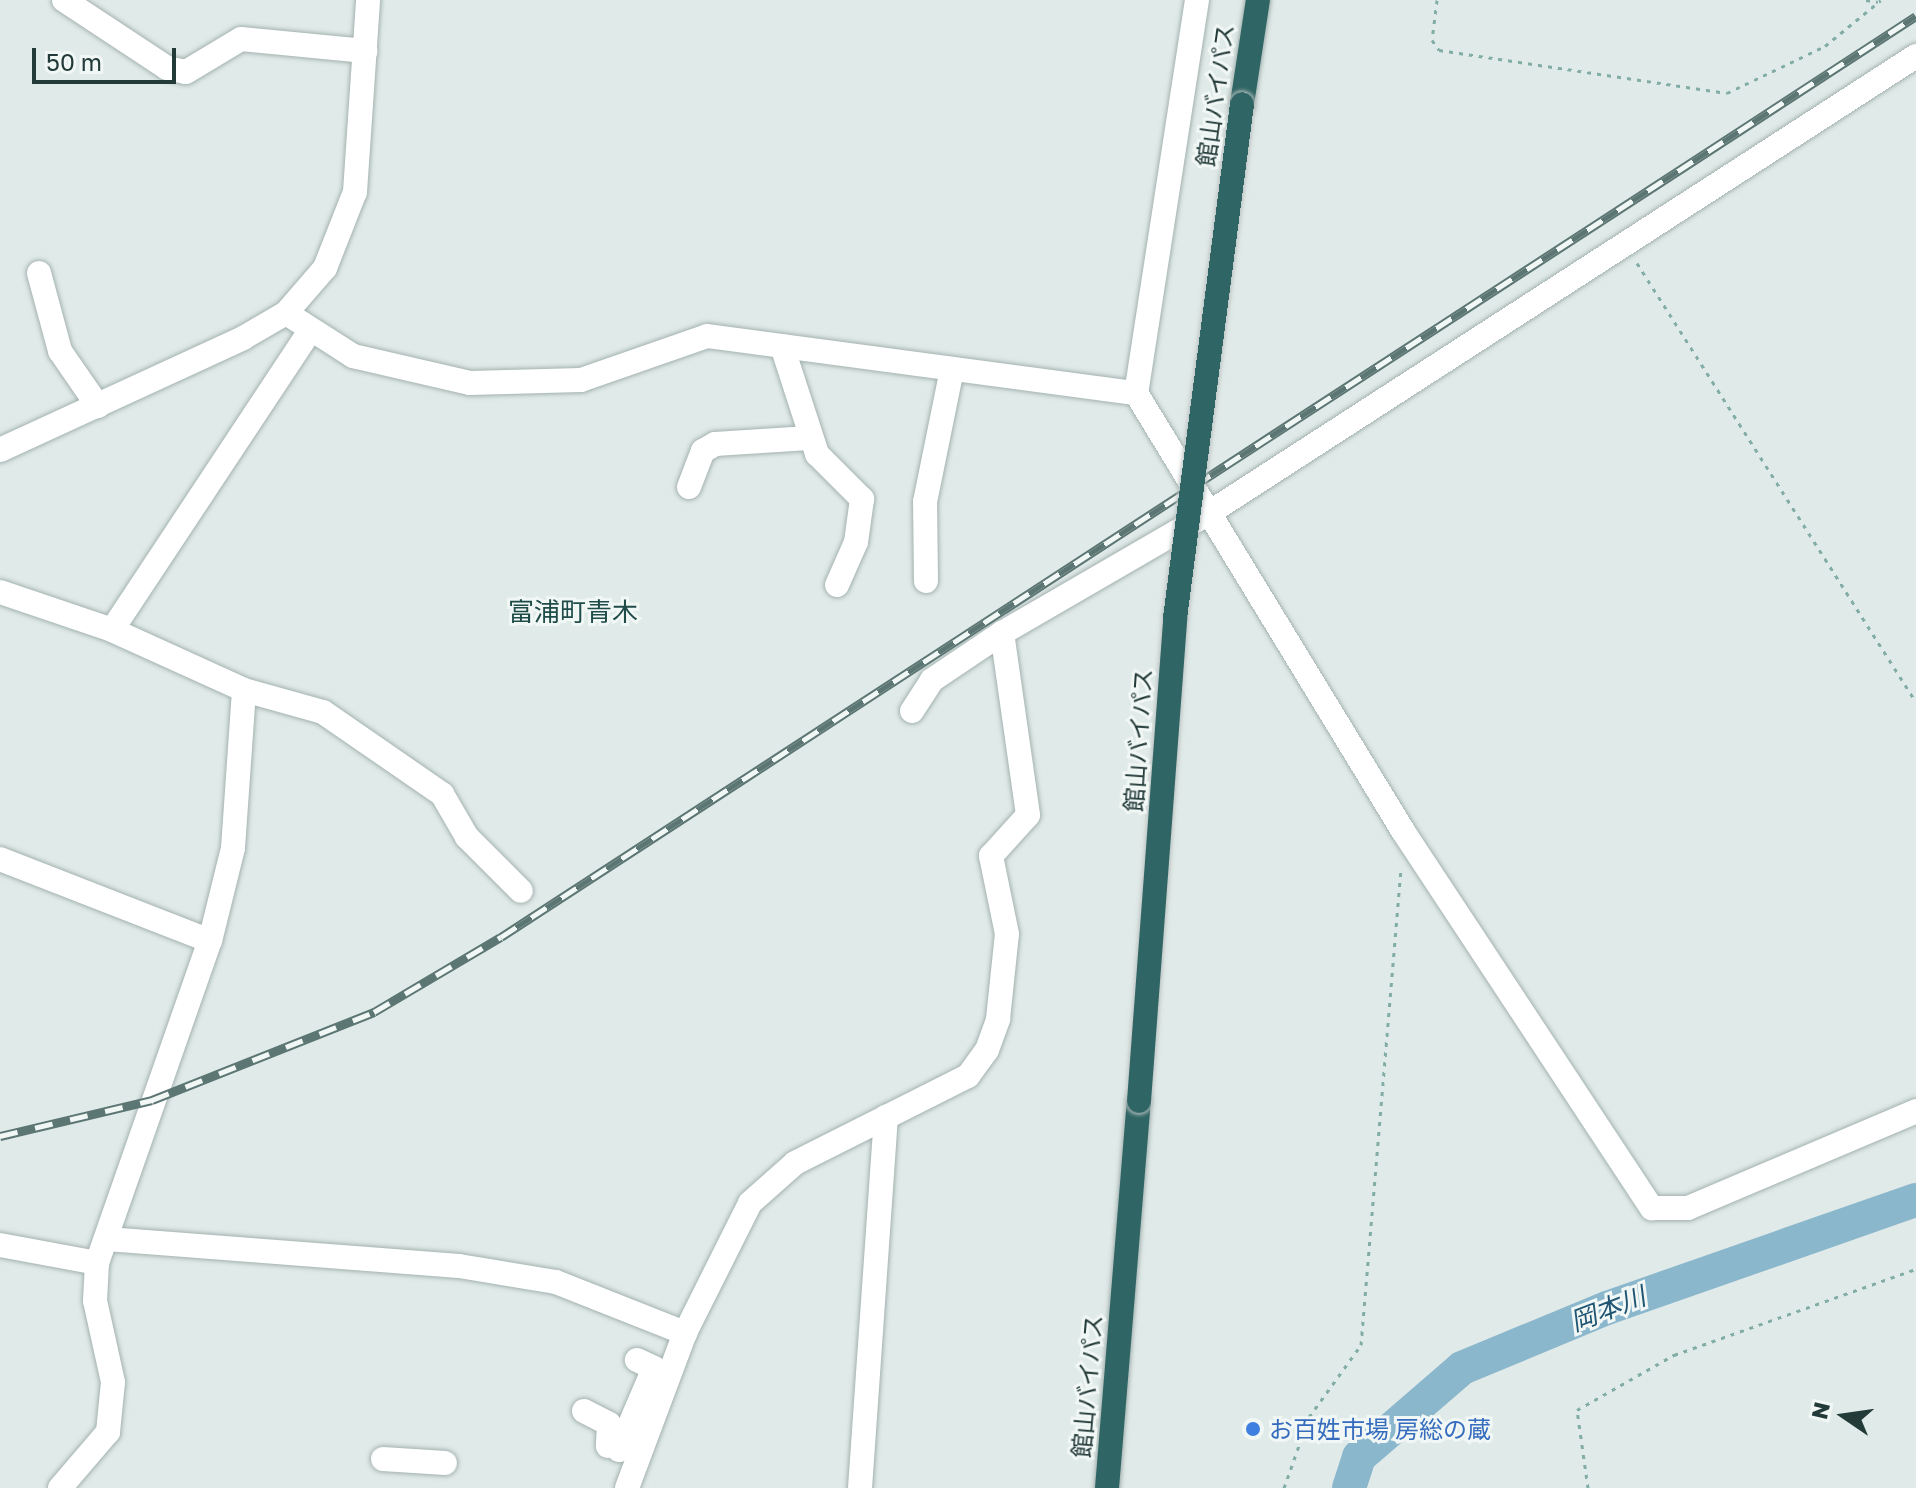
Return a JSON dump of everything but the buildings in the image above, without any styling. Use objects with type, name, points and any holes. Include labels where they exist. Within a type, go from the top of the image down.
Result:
[{"type":"highway","name":"館山バイパス","points":[[1107,1488],[1175,618],[1258,0]]},
{"type":"street","points":[[64,0],[167,68],[186,72],[241,39],[365,51]]},
{"type":"street","points":[[0,450],[98,406],[286,313],[344,235],[355,192],[368,0]]},
{"type":"street","points":[[1197,0],[1136,393],[1403,831],[1652,1208],[1688,1208],[1916,1111]]},
{"type":"street","points":[[912,711],[932,680],[1002,633],[1209,513],[1916,56]]},
{"type":"street","points":[[39,273],[60,351],[98,406]]},
{"type":"street","points":[[286,313],[308,334],[353,356],[434,378],[505,384],[581,380],[707,336],[1136,393]]},
{"type":"street","points":[[112,630],[308,334]]},
{"type":"street","points":[[782,346],[809,438],[862,499],[856,542],[837,585]]},
{"type":"street","points":[[926,581],[925,502],[952,369]]},
{"type":"street","points":[[689,487],[703,451],[715,444],[809,438]]},
{"type":"street","points":[[0,592],[112,630],[244,690],[323,712],[442,794],[467,837],[521,891]]},
{"type":"street","points":[[627,1488],[685,1333],[750,1203],[795,1163],[968,1076],[998,1019],[1007,934],[991,856],[1028,815],[1002,633]]},
{"type":"street","points":[[60,1488],[108,1432],[113,1382],[95,1301],[97,1263],[210,941],[239,808],[244,690]]},
{"type":"street","points":[[0,859],[210,941]]},
{"type":"street","points":[[860,1488],[886,1117]]},
{"type":"street","points":[[107,1239],[459,1266],[556,1282],[685,1333]]},
{"type":"street","points":[[0,1245],[97,1263]]},
{"type":"street","points":[[584,1411],[609,1424],[614,1448],[654,1368],[637,1360]]},
{"type":"street","points":[[383,1459],[445,1463]]},
{"type":"path","points":[[1437,0],[1432,40],[1439,50],[1727,93],[1825,46],[1880,1]]},
{"type":"path","points":[[1866,0],[1880,1]]},
{"type":"path","points":[[1626,246],[1916,702]]},
{"type":"path","points":[[1284,1488],[1309,1417],[1361,1345],[1403,831]]},
{"type":"path","points":[[1588,1488],[1577,1410],[1674,1355],[1916,1269]]},
{"type":"waterway","name":"岡本川","points":[[1349,1488],[1359,1457],[1462,1368],[1607,1308],[1916,1200]]},
{"type":"railway","points":[[0,1136],[152,1100],[374,1012],[501,937],[1916,16]]},
{"type":"place","name":"お百姓市場 房総の蔵","points":[[1253,1429]]},
{"type":"district","name":"富浦町青木","points":[[573,612]]}]
